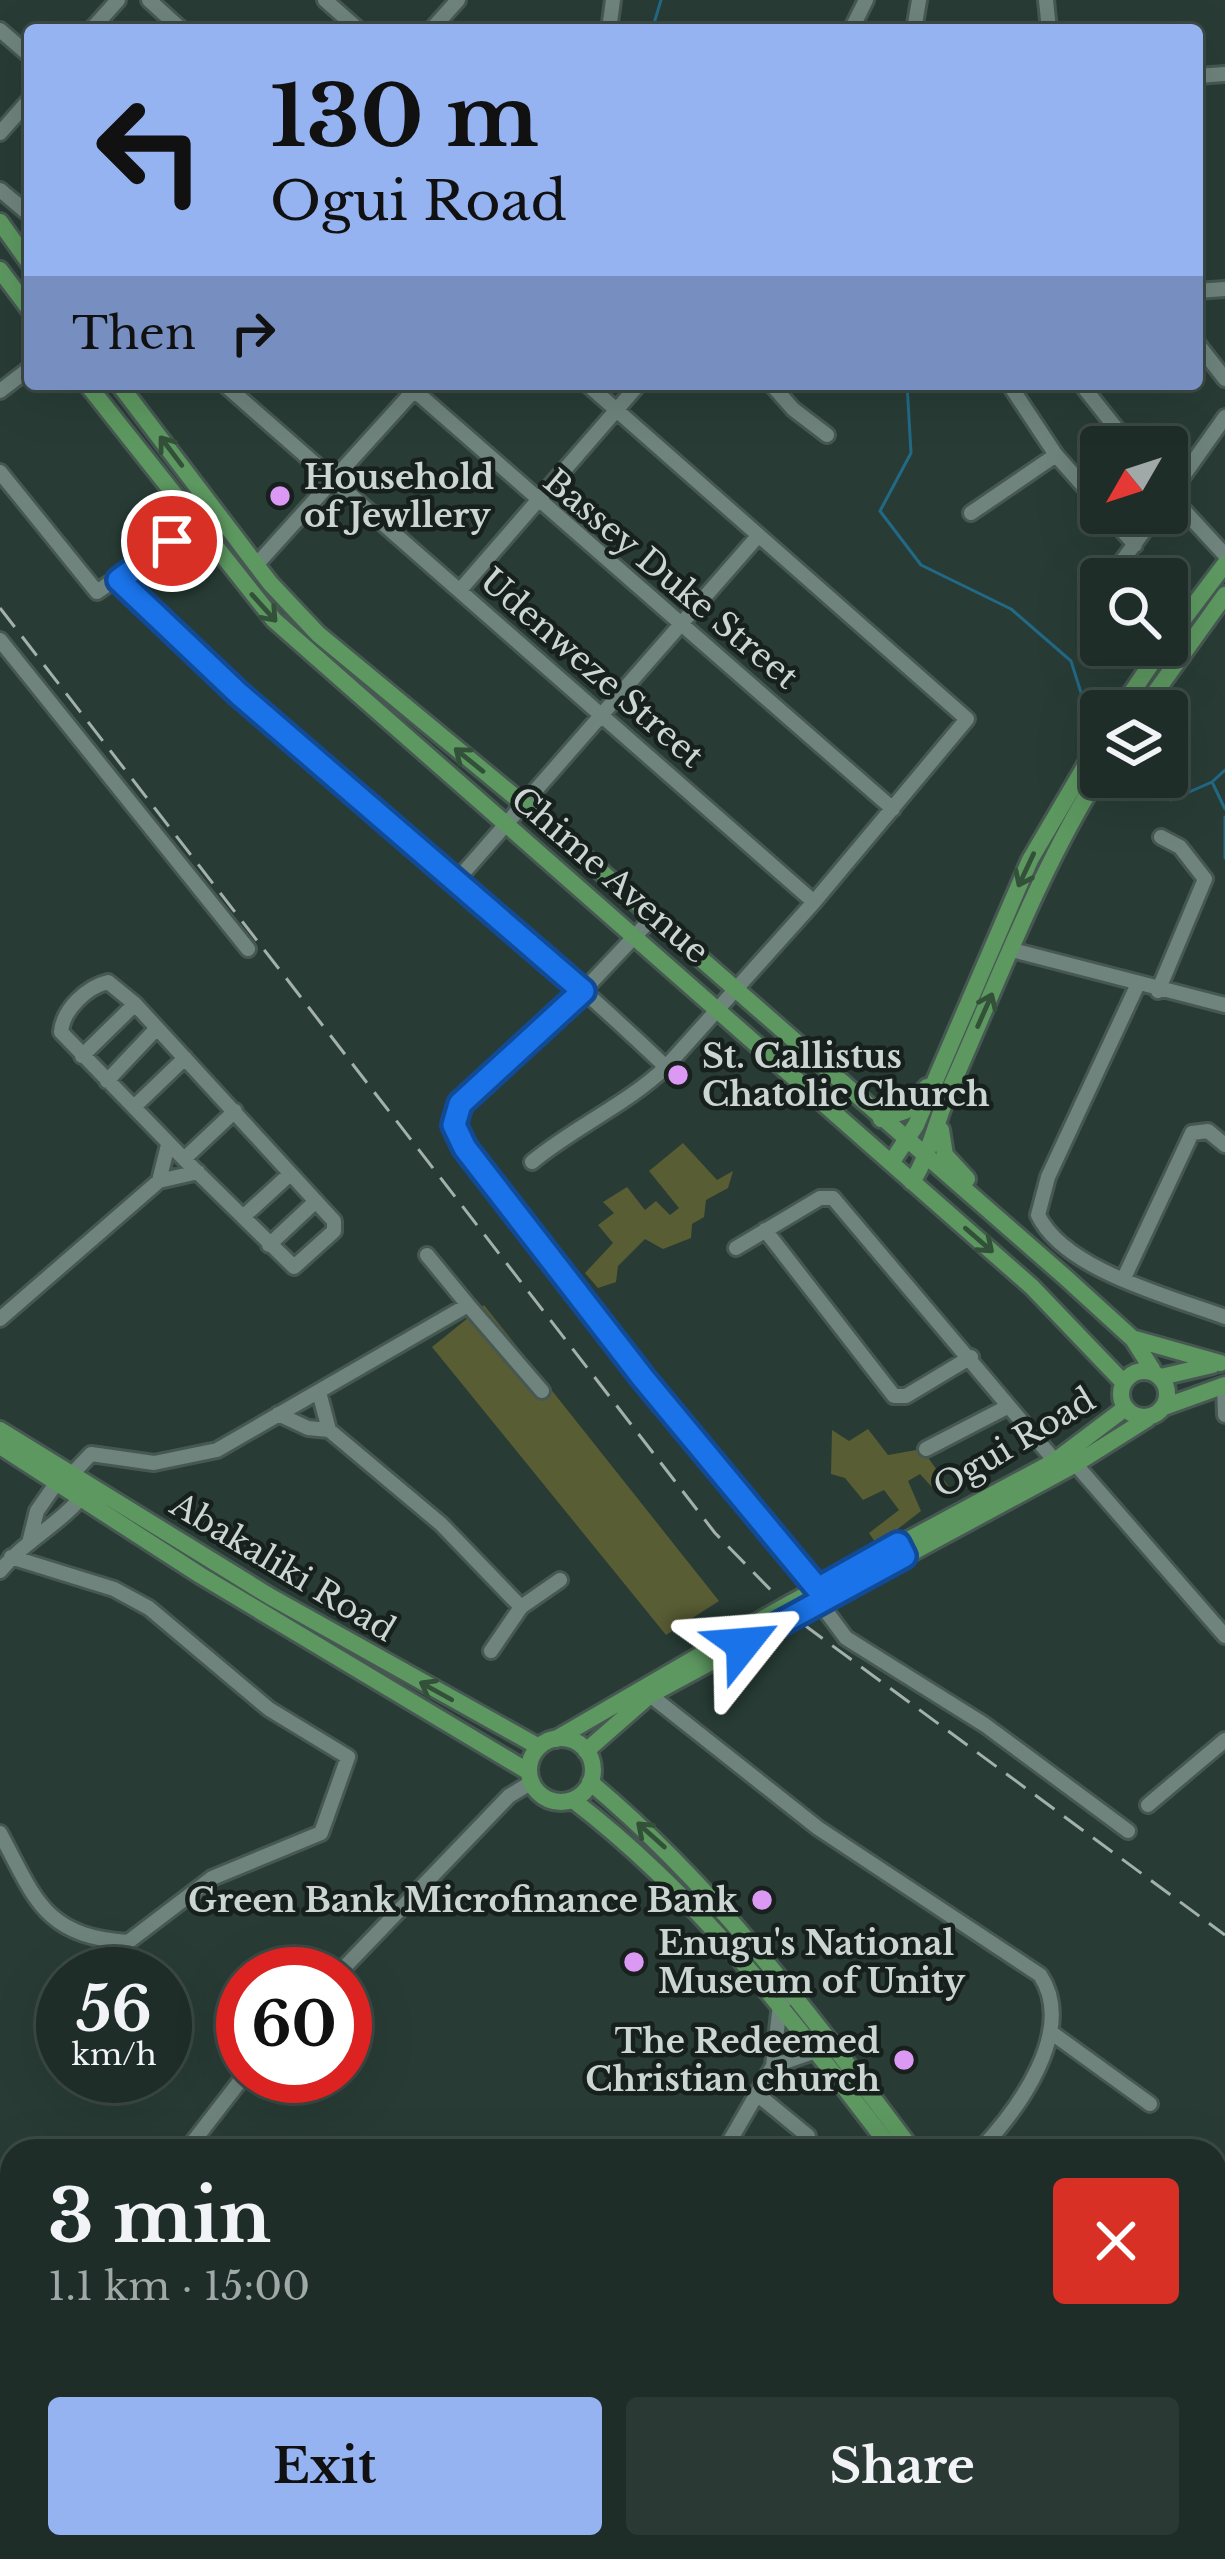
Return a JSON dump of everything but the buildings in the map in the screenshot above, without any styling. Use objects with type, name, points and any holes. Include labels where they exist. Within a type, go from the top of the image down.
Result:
[{"type":"main road","points":[[0,222],[24,256]]},
{"type":"main road","points":[[0,270],[24,302]]},
{"type":"main road","name":"Chime Avenue","points":[[92,390],[274,620],[1073,1324],[1124,1383]]},
{"type":"main road","name":"Chime Avenue","points":[[127,390],[257,565],[318,634],[526,806],[1011,1230],[1133,1339],[1156,1373]]},
{"type":"main road","points":[[1188,612],[1225,560]]},
{"type":"main road","points":[[1157,690],[1225,595]]},
{"type":"main road","points":[[891,1163],[936,1078],[1030,860],[1080,787]]},
{"type":"main road","points":[[912,1182],[927,1158],[940,1110],[1080,797]]},
{"type":"main road","points":[[881,1119],[905,1111],[936,1078]]},
{"type":"main road","points":[[940,1110],[944,1152],[1011,1230]]},
{"type":"main road","points":[[1133,1339],[1223,1363]]},
{"type":"main road","points":[[1223,1363],[1132,1373],[1124,1383],[1124,1409],[1148,1419],[1224,1385]]},
{"type":"main road","points":[[1156,1373],[1167,1393],[1165,1408]]},
{"type":"main road","name":"Ogui Road","points":[[1066,1460],[1124,1409]]},
{"type":"main road","name":"Ogui Road","points":[[548,1743],[1148,1419]]},
{"type":"main road","name":"Abakaliki Road","points":[[0,1430],[85,1492],[530,1777]]},
{"type":"main road","name":"Abakaliki Road","points":[[0,1446],[64,1476]]},
{"type":"main road","name":"Abakaliki Road","points":[[85,1492],[271,1597],[548,1743]]},
{"type":"main road","name":"Ogui Road","points":[[586,1751],[650,1695],[784,1615]]},
{"type":"main road","points":[[686,1883],[573,1800],[550,1800],[530,1777],[548,1743],[586,1751],[590,1782],[686,1883],[903,2139]]},
{"type":"main road","points":[[573,1800],[590,1782]]},
{"type":"main road","points":[[825,2049],[885,2139]]},
{"type":"street","points":[[96,24],[118,0]]},
{"type":"street","points":[[149,0],[175,24]]},
{"type":"street","points":[[325,0],[352,24]]},
{"type":"street","points":[[436,24],[458,0]]},
{"type":"street","points":[[0,30],[24,51]]},
{"type":"street","points":[[0,133],[24,107]]},
{"type":"street","points":[[0,190],[24,210]]},
{"type":"street","points":[[1203,351],[1225,380]]},
{"type":"street","points":[[0,391],[24,373]]},
{"type":"street","name":"Udenweze Street","points":[[231,390],[814,902]]},
{"type":"street","points":[[257,565],[410,390]]},
{"type":"street","name":"Bassey Duke Street","points":[[418,390],[893,809]]},
{"type":"street","points":[[532,1162],[634,1095],[666,1067],[967,724],[874,634],[594,390]]},
{"type":"street","points":[[460,589],[633,390]]},
{"type":"street","points":[[776,390],[793,410],[827,435]]},
{"type":"street","points":[[1013,390],[1080,482]]},
{"type":"street","points":[[1086,390],[1114,426]]},
{"type":"street","points":[[1188,468],[1225,417]]},
{"type":"street","points":[[971,513],[1056,454]]},
{"type":"street","points":[[0,472],[97,592],[196,523]]},
{"type":"street","points":[[1188,518],[1225,560]]},
{"type":"street","points":[[1125,534],[1135,545]]},
{"type":"street","points":[[1125,558],[1142,534]]},
{"type":"street","points":[[458,879],[758,536]]},
{"type":"street","points":[[119,580],[666,1067]]},
{"type":"street","points":[[0,640],[248,950]]},
{"type":"street","points":[[1158,991],[1205,879],[1180,847],[1161,837]]},
{"type":"street","points":[[652,917],[583,991],[460,1104],[458,1136],[643,1378],[819,1596],[846,1638],[985,1725],[1128,1831]]},
{"type":"street","points":[[1012,950],[1137,986],[1225,1005]]},
{"type":"street","points":[[108,982],[157,1028],[334,1221],[334,1231],[294,1267],[106,1081],[59,1025],[89,989],[108,982]]},
{"type":"street","points":[[1137,986],[1048,1177],[1037,1205],[1041,1222],[1076,1253],[1123,1280],[1225,1317]]},
{"type":"street","points":[[82,1056],[135,1004]]},
{"type":"street","points":[[106,1081],[157,1028]]},
{"type":"street","points":[[134,1108],[185,1058]]},
{"type":"street","points":[[184,1159],[235,1112]]},
{"type":"street","points":[[1123,1280],[1192,1133],[1208,1131],[1225,1145]]},
{"type":"street","points":[[158,1181],[168,1144]]},
{"type":"street","points":[[0,1319],[158,1181],[198,1172]]},
{"type":"street","points":[[243,1217],[290,1174]]},
{"type":"street","points":[[736,1248],[820,1198],[833,1198],[1007,1407],[1066,1460],[1225,1636]]},
{"type":"street","points":[[268,1245],[316,1201]]},
{"type":"street","points":[[765,1230],[894,1396],[906,1396],[970,1358]]},
{"type":"street","points":[[427,1255],[542,1391]]},
{"type":"street","points":[[30,1539],[38,1510],[64,1476],[91,1454],[154,1463],[195,1458],[468,1305]]},
{"type":"street","points":[[1224,1385],[1225,1414]]},
{"type":"street","points":[[319,1392],[329,1430]]},
{"type":"street","points":[[926,1449],[1007,1407]]},
{"type":"street","points":[[278,1414],[308,1428],[329,1430],[441,1524],[521,1607]]},
{"type":"street","points":[[0,1571],[30,1539],[60,1522],[85,1492]]},
{"type":"street","points":[[0,1833],[44,1914],[89,1939],[128,1942],[212,1878],[321,1833],[348,1757],[269,1709],[149,1608],[114,1589],[11,1557]]},
{"type":"street","points":[[491,1651],[521,1607],[560,1580]]},
{"type":"street","points":[[650,1695],[818,1828],[1040,1975],[1054,2005],[1052,2032],[1010,2114],[989,2139]]},
{"type":"street","points":[[1148,1804],[1225,1740]]},
{"type":"street","points":[[364,1947],[530,1777]]},
{"type":"street","points":[[731,2139],[773,2066],[786,1999]]},
{"type":"street","points":[[1052,2032],[1150,2104]]},
{"type":"street","points":[[773,2066],[825,2049]]},
{"type":"street","points":[[758,2095],[800,2124],[808,2139]]},
{"type":"street","points":[[195,2139],[223,2103]]},
{"type":"green space","points":[[683,1143],[717,1180],[733,1171],[728,1188],[706,1200],[704,1217],[692,1224],[691,1238],[663,1249],[645,1239],[618,1266],[616,1282],[598,1288],[585,1273],[613,1243],[598,1225],[614,1213],[603,1202],[627,1187],[645,1210],[656,1201],[670,1215],[679,1208],[649,1171]]},
{"type":"green space","points":[[484,1305],[719,1601],[666,1635],[432,1347]]},
{"type":"green space","points":[[868,1429],[888,1455],[922,1449],[951,1490],[941,1497],[920,1474],[908,1481],[921,1511],[877,1545],[869,1533],[899,1510],[884,1490],[863,1500],[845,1478],[831,1474],[832,1430],[849,1441]]},
{"type":"waterway","points":[[654,24],[661,0]]},
{"type":"waterway","points":[[907,390],[911,453],[880,511],[921,565],[1011,609],[1071,661],[1080,690]]},
{"type":"waterway","points":[[1188,793],[1225,770]]},
{"type":"waterway","points":[[1213,784],[1225,809]]},
{"type":"waterway","points":[[1166,798],[1176,798]]},
{"type":"waterway","points":[[1225,817],[1225,858]]},
{"type":"railway","points":[[0,608],[715,1533],[807,1627],[1225,1935]]},
{"type":"place","name":"Household of Jewllery","points":[[280,496]]},
{"type":"place","name":"St. Callistus Chatolic Church","points":[[678,1075]]},
{"type":"place","name":"Green Bank Microfinance Bank","points":[[762,1900]]},
{"type":"place","name":"Enugu's National Museum of Unity","points":[[634,1962]]},
{"type":"place","name":"The Redeemed Christian church","points":[[904,2060]]},
{"type":"route","points":[[172,541],[119,580],[239,694],[583,991],[460,1104],[454,1125],[465,1148],[643,1378],[818,1589],[898,1544],[904,1556],[743,1644]]}]
